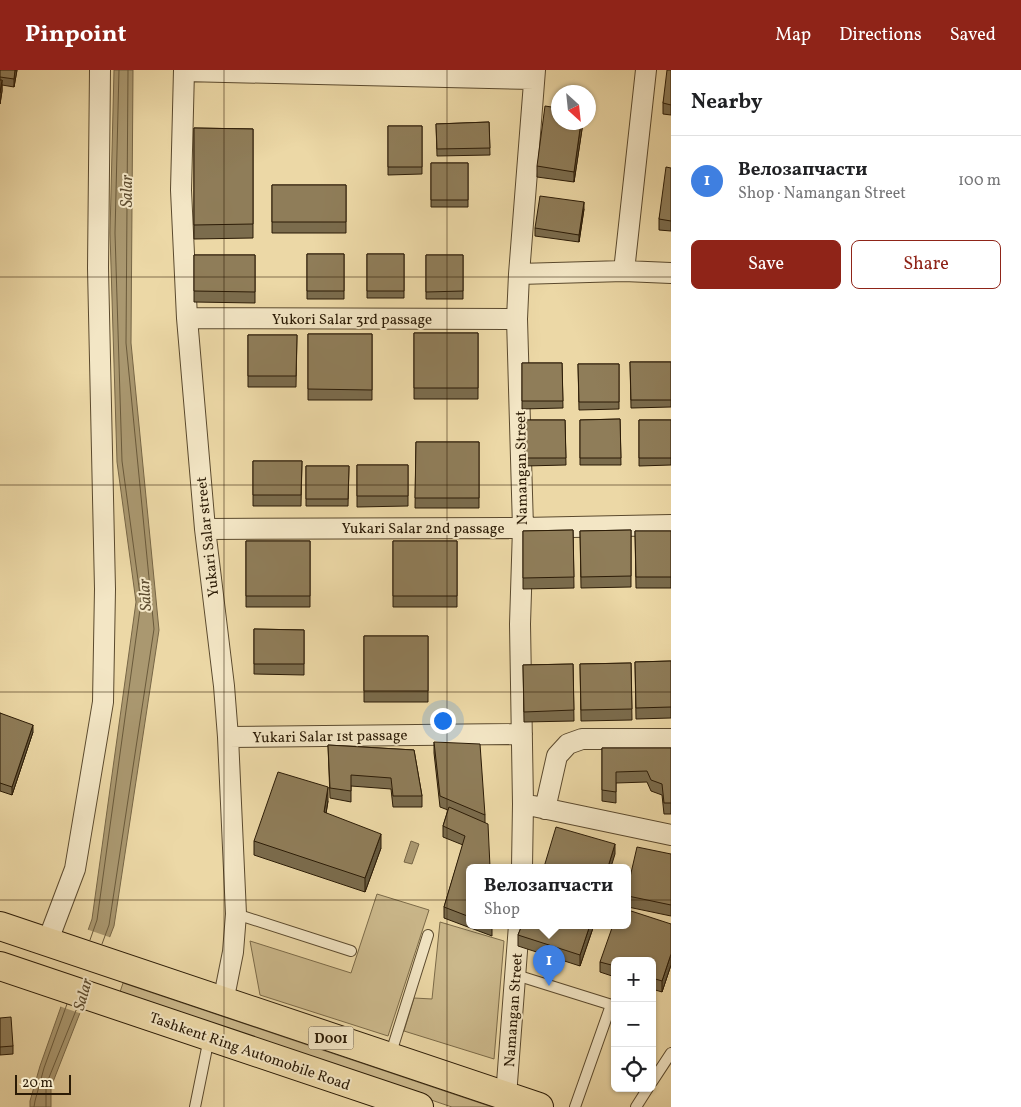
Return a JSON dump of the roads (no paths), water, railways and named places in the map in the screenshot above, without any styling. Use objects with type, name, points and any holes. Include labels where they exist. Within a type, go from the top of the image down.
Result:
[{"type":"highway","name":"D001","points":[[0,926],[540,1107]]},
{"type":"highway","name":"Tashkent Ring Automobile Road","points":[[0,966],[419,1107]]},
{"type":"street","points":[[56,946],[75,869],[102,702],[105,589],[98,268],[100,70]]},
{"type":"street","points":[[624,271],[646,70]]},
{"type":"street","points":[[184,71],[534,74]]},
{"type":"street","name":"Yukari Salar street","points":[[184,71],[181,190],[187,318],[205,529],[224,686],[236,914],[233,952],[223,1002]]},
{"type":"street","name":"Namangan Street","points":[[522,864],[520,624],[523,528],[517,319],[534,74]]},
{"type":"street","points":[[519,274],[624,271],[671,273]]},
{"type":"street","name":"Yukori Salar 3rd passage","points":[[187,318],[517,319]]},
{"type":"street","name":"Yukari Salar 2nd passage","points":[[205,529],[523,528],[671,525]]},
{"type":"street","name":"Yukari Salar 1st passage","points":[[228,737],[522,734]]},
{"type":"street","points":[[546,809],[557,756],[568,744],[582,739],[671,739]]},
{"type":"street","points":[[523,804],[671,835]]},
{"type":"street","name":"Namangan Street","points":[[506,1096],[519,929]]},
{"type":"lane","points":[[236,914],[351,952]]},
{"type":"lane","points":[[390,1057],[428,935]]},
{"type":"lane","points":[[516,975],[611,1005]]},
{"type":"lane","points":[[576,1107],[611,1011]]},
{"type":"lane","points":[[195,1107],[209,1037]]},
{"type":"lane","points":[[656,1076],[671,1053]]},
{"type":"lane","points":[[636,1107],[645,1092]]},
{"type":"water","name":"Salar","points":[[114,70],[133,70],[131,343],[159,630],[114,926],[51,1087],[51,1107],[30,1107],[40,1066],[92,919],[136,602],[117,462],[110,233]]},
{"type":"water","points":[[411,841],[419,844],[412,864],[404,862]]},
{"type":"place","name":"Велозапчасти","points":[[549,986]]}]
